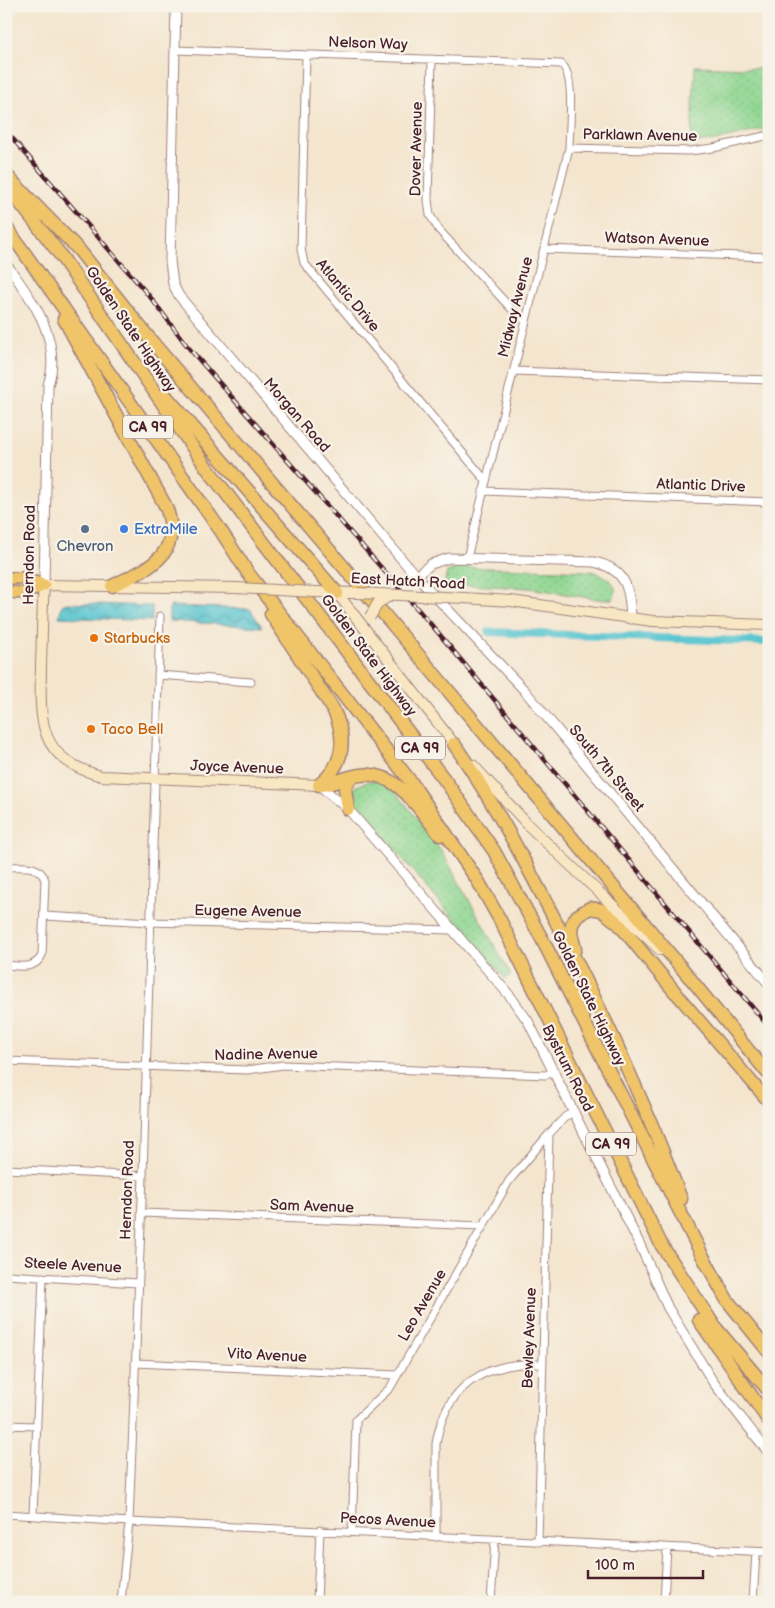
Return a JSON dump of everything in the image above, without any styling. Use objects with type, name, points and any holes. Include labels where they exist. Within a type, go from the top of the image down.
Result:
[{"type":"highway","points":[[6,175],[79,250],[152,343],[368,594],[690,978]]},
{"type":"highway","name":"Golden State Highway","points":[[6,185],[59,253],[218,484],[447,783],[494,851],[542,939],[701,1253],[727,1300],[769,1352]]},
{"type":"highway","name":"CA 99","points":[[6,227],[47,282],[248,573],[411,782],[478,881],[500,920],[662,1246],[715,1328],[769,1391]]},
{"type":"highway","points":[[47,282],[73,336],[166,507],[171,523],[170,541],[159,561],[151,567],[112,586]]},
{"type":"highway","points":[[113,333],[198,435],[337,593]]},
{"type":"highway","points":[[248,573],[273,617],[332,709],[340,726],[342,743],[338,764],[332,776],[320,785]]},
{"type":"highway","points":[[454,744],[485,789],[507,827],[583,973],[644,1105],[701,1253]]},
{"type":"highway","points":[[320,785],[358,775],[375,775],[398,786],[478,881]]},
{"type":"highway","points":[[348,809],[345,789],[350,778]]},
{"type":"highway","points":[[583,973],[573,943],[572,924],[581,912],[590,908],[602,910],[619,924],[675,992]]},
{"type":"highway","points":[[662,1246],[695,1314],[769,1421]]},
{"type":"main road","name":"East Hatch Road","points":[[6,578],[22,578],[44,585],[236,588],[511,600],[631,619],[769,624]]},
{"type":"main road","name":"East Hatch Road","points":[[6,592],[26,593],[44,585]]},
{"type":"main road","name":"Herndon Road","points":[[44,585],[40,701],[43,725],[52,746],[66,762],[83,771],[111,777],[154,778]]},
{"type":"main road","points":[[337,593],[454,744],[530,827],[690,978],[769,1075]]},
{"type":"main road","points":[[374,642],[370,629],[370,617],[378,603],[392,594]]},
{"type":"main road","name":"Joyce Avenue","points":[[154,778],[320,785]]},
{"type":"main road","points":[[675,992],[769,1102]]},
{"type":"street","name":"Morgan Road","points":[[176,6],[170,261],[173,284],[178,296],[416,576]]},
{"type":"street","name":"Nelson Way","points":[[175,50],[561,64]]},
{"type":"street","name":"Atlantic Drive","points":[[306,55],[301,249],[304,264],[486,481]]},
{"type":"street","name":"Dover Avenue","points":[[432,59],[428,200],[430,215],[446,237],[517,315],[526,321]]},
{"type":"street","name":"Midway Avenue","points":[[466,558],[569,148],[570,82],[568,70],[561,64]]},
{"type":"street","name":"Parklawn Avenue","points":[[569,148],[690,151],[769,136]]},
{"type":"street","name":"Watson Avenue","points":[[544,248],[769,257]]},
{"type":"street","name":"Herndon Road","points":[[6,264],[10,275],[40,316],[49,339],[51,352],[51,377],[48,385],[44,585]]},
{"type":"street","points":[[514,371],[769,380]]},
{"type":"street","name":"Atlantic Drive","points":[[483,491],[769,502]]},
{"type":"street","points":[[416,576],[439,561],[449,558],[604,564],[612,568],[624,580],[630,595],[631,619]]},
{"type":"street","name":"South 7th Street","points":[[416,576],[525,691],[769,984]]},
{"type":"street","name":"Herndon Road","points":[[121,1602],[129,1522],[143,1176],[160,616]]},
{"type":"street","points":[[158,675],[250,682]]},
{"type":"street","name":"Bystrum Road","points":[[320,785],[348,809],[524,1015],[555,1071],[640,1244],[668,1308],[713,1382],[769,1453]]},
{"type":"street","points":[[6,866],[33,868],[42,872],[45,880],[42,956],[39,962],[28,966],[6,965]]},
{"type":"street","name":"Eugene Avenue","points":[[44,916],[150,922],[452,930]]},
{"type":"street","name":"Nadine Avenue","points":[[6,1061],[247,1070],[283,1065],[546,1075],[555,1071]]},
{"type":"street","name":"Leo Avenue","points":[[352,1532],[356,1420],[390,1388],[509,1181],[566,1116],[575,1112]]},
{"type":"street","name":"Bewley Avenue","points":[[538,1542],[549,1134]]},
{"type":"street","points":[[6,1169],[143,1176]]},
{"type":"street","name":"Sam Avenue","points":[[141,1213],[483,1226]]},
{"type":"street","name":"Steele Avenue","points":[[6,1275],[138,1283]]},
{"type":"street","points":[[33,1515],[43,1277]]},
{"type":"street","name":"Vito Avenue","points":[[135,1363],[397,1375]]},
{"type":"street","points":[[436,1537],[436,1444],[438,1430],[448,1407],[463,1388],[490,1370],[515,1364],[542,1364]]},
{"type":"street","points":[[6,1425],[37,1426]]},
{"type":"street","name":"Pecos Avenue","points":[[6,1514],[129,1522],[769,1552]]},
{"type":"street","points":[[317,1602],[320,1530]]},
{"type":"street","points":[[491,1602],[495,1540]]},
{"type":"street","points":[[664,1602],[667,1548]]},
{"type":"street","points":[[753,1602],[756,1552]]},
{"type":"green space","points":[[695,66],[769,69],[769,128],[715,141],[691,143]]},
{"type":"green space","points":[[460,567],[592,571],[610,581],[615,589],[615,594],[613,599],[602,600],[529,588],[444,584],[447,572]]},
{"type":"green space","points":[[372,780],[393,788],[441,850],[511,975],[505,979],[361,810],[353,797],[354,787]]},
{"type":"water","points":[[67,603],[152,606],[152,621],[59,617],[62,605]]},
{"type":"water","points":[[171,606],[250,609],[262,627],[169,621],[169,609]]},
{"type":"waterway","points":[[489,632],[769,642]]},
{"type":"railway","points":[[6,131],[151,298],[188,347],[435,629],[769,1027]]},
{"type":"place","name":"Chevron","points":[[85,529]]},
{"type":"place","name":"ExtraMile","points":[[124,529]]},
{"type":"place","name":"Starbucks","points":[[94,638]]},
{"type":"place","name":"Taco Bell","points":[[91,729]]}]
